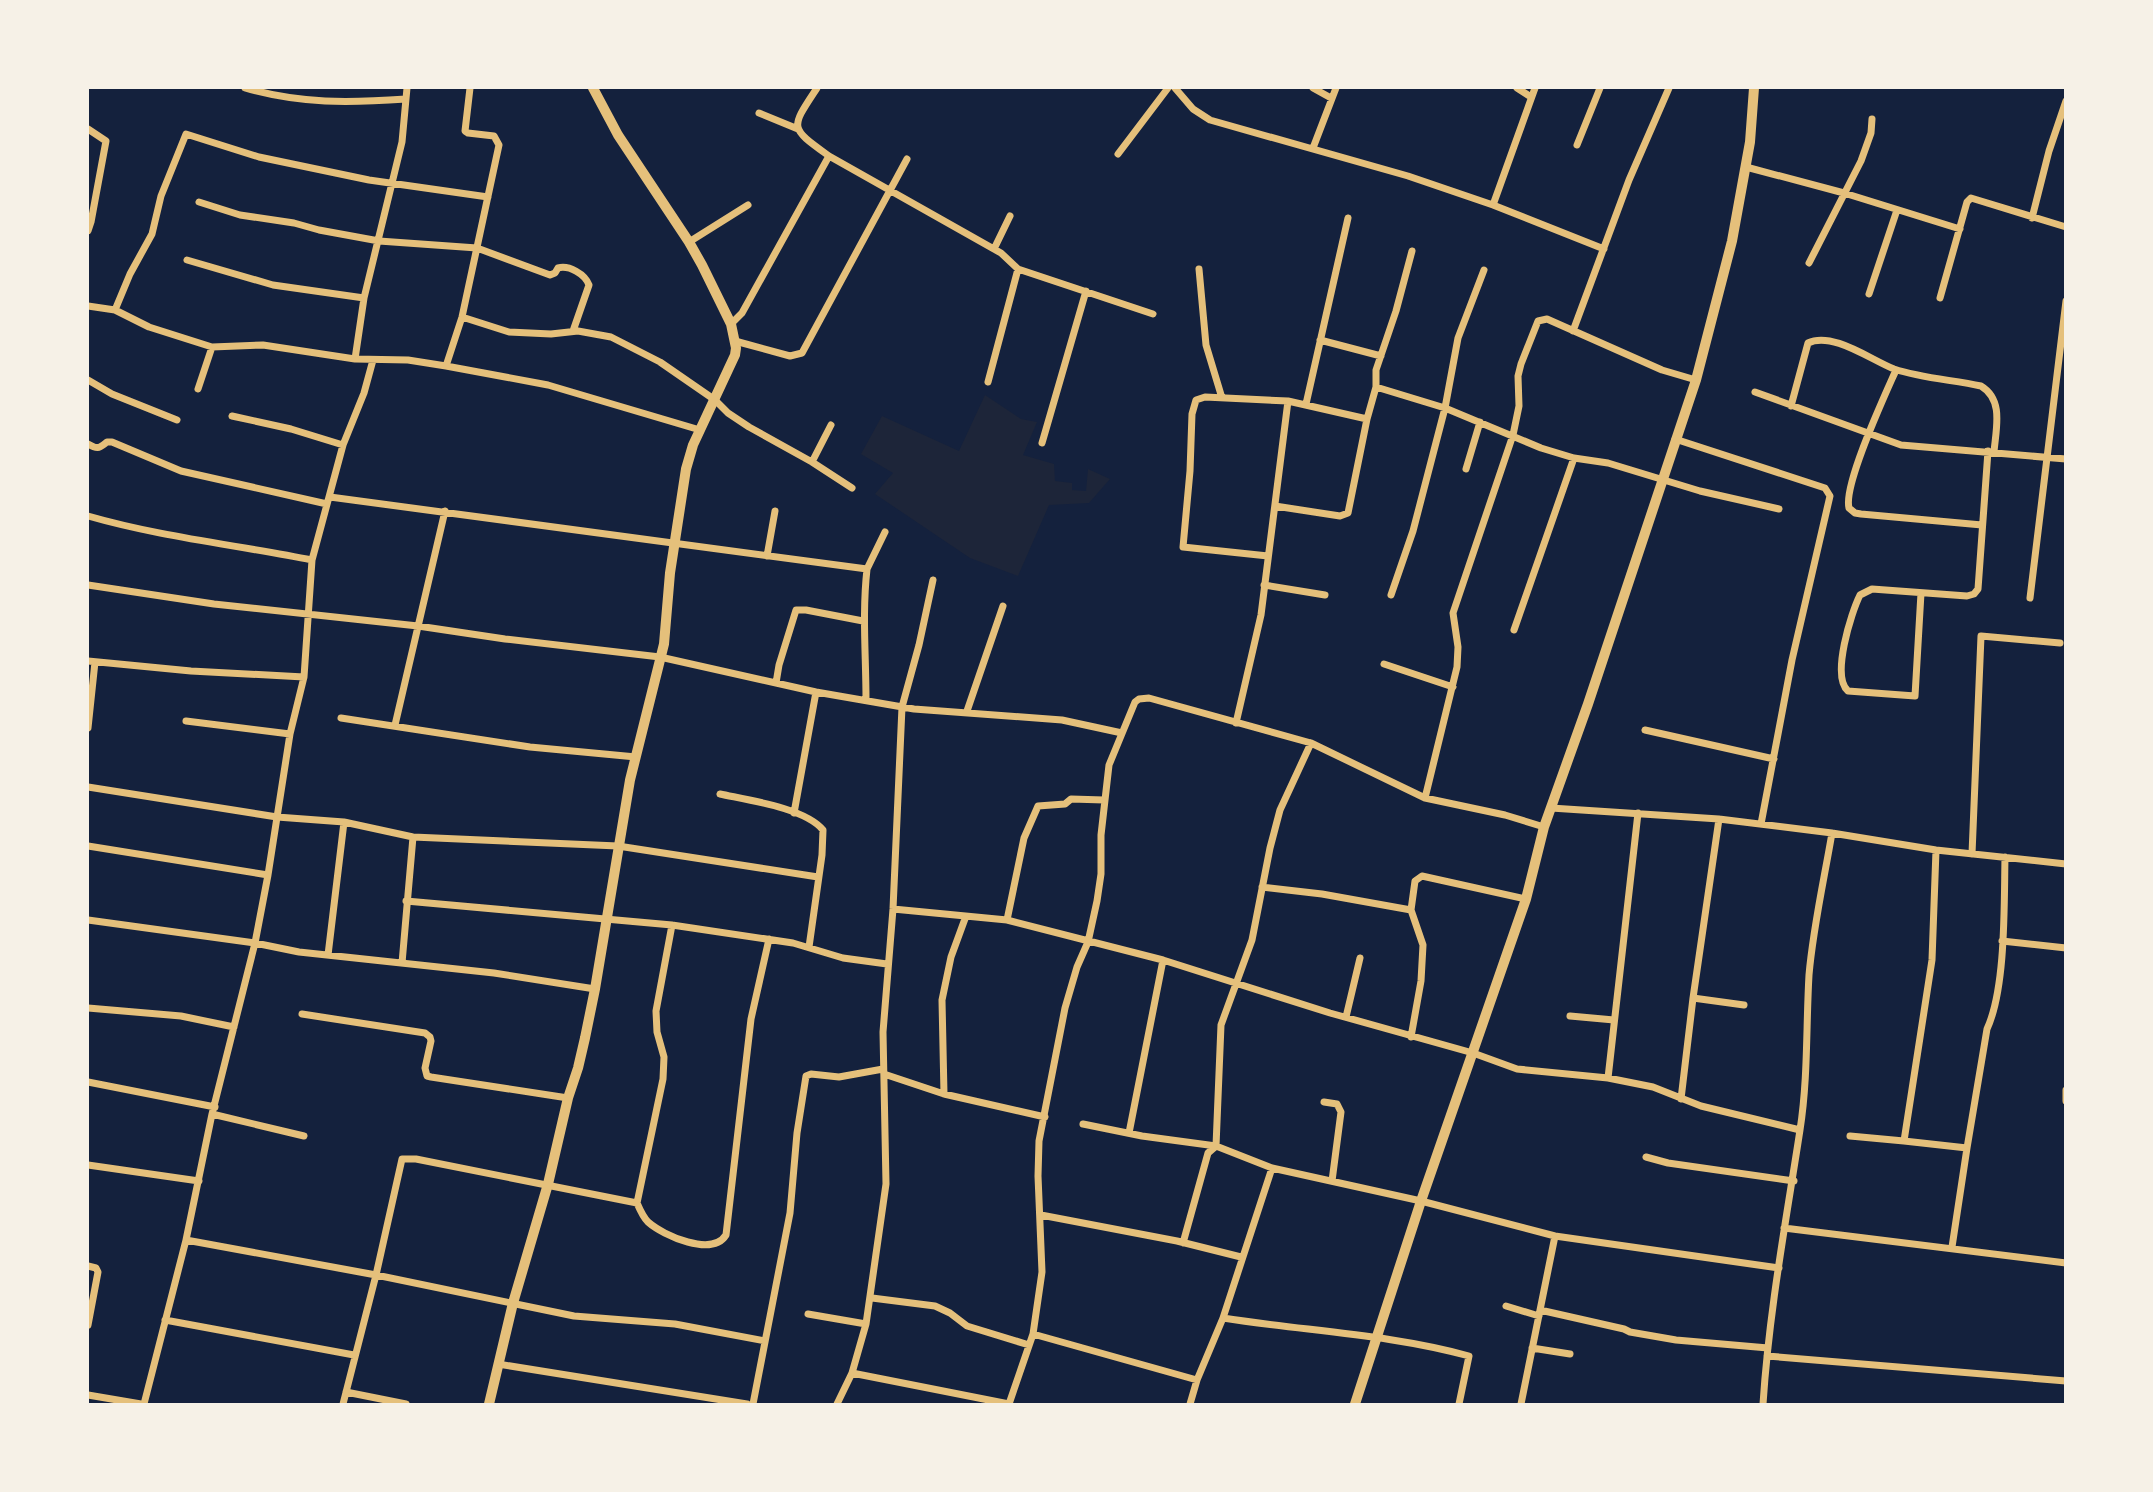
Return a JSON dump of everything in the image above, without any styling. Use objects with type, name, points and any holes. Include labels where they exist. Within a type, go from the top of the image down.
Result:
[{"type":"main road","points":[[1355,1405],[1421,1201],[1526,899],[1544,827],[1696,380],[1721,290],[1746,167],[1754,88]]},
{"type":"street","points":[[245,88],[279,97],[317,101],[347,103],[406,99]]},
{"type":"street","points":[[355,359],[364,298],[402,142],[407,88]]},
{"type":"street","points":[[446,366],[462,317],[497,159],[498,142],[494,136],[465,131],[470,88]]},
{"type":"street","points":[[489,1405],[513,1303],[578,1068],[595,989],[618,846],[666,624],[674,545],[686,470],[700,430],[735,355],[731,324],[689,242],[618,135],[593,88]]},
{"type":"street","points":[[797,129],[797,117],[817,88]]},
{"type":"street","points":[[1118,154],[1168,88]]},
{"type":"street","points":[[1175,88],[1193,109],[1210,120],[1408,176],[1493,205],[1604,249]]},
{"type":"street","points":[[1313,88],[1331,98]]},
{"type":"street","points":[[1313,148],[1336,88]]},
{"type":"street","points":[[1517,88],[1531,97]]},
{"type":"street","points":[[1493,205],[1535,88]]},
{"type":"street","points":[[1577,145],[1600,88]]},
{"type":"street","points":[[1573,331],[1629,180],[1669,88]]},
{"type":"street","points":[[2033,218],[2049,151],[2066,101]]},
{"type":"street","points":[[759,113],[797,129],[803,137],[829,156],[994,249],[1018,269],[1153,314]]},
{"type":"street","points":[[1808,263],[1861,161],[1871,133],[1872,118]]},
{"type":"street","points":[[88,129],[106,141],[88,231]]},
{"type":"street","points":[[115,310],[130,274],[152,234],[161,196],[186,134],[259,157],[369,180],[488,197]]},
{"type":"street","points":[[731,324],[742,313],[829,156]]},
{"type":"street","points":[[735,341],[790,356],[802,353],[907,159]]},
{"type":"street","points":[[1746,167],[1844,193],[1960,229]]},
{"type":"street","points":[[1940,298],[1970,198],[2066,227]]},
{"type":"street","points":[[199,202],[240,215],[284,221],[379,241],[477,248],[550,275],[560,266],[581,274],[589,285],[573,331]]},
{"type":"street","points":[[689,242],[748,205]]},
{"type":"street","points":[[1869,294],[1897,210]]},
{"type":"street","points":[[994,249],[1010,216]]},
{"type":"street","points":[[1306,404],[1348,218]]},
{"type":"street","points":[[1275,506],[1340,516],[1348,513],[1376,387],[1376,370],[1412,251]]},
{"type":"street","points":[[187,260],[273,285],[364,298]]},
{"type":"street","points":[[988,383],[1018,269]]},
{"type":"street","points":[[1199,269],[1206,345],[1222,398]]},
{"type":"street","points":[[1391,595],[1413,531],[1445,408],[1458,338],[1484,270]]},
{"type":"street","points":[[1042,443],[1086,291]]},
{"type":"street","points":[[2030,598],[2066,301]]},
{"type":"street","points":[[88,306],[115,310],[149,327],[212,347],[263,345],[355,359],[408,360],[446,366],[548,385],[700,430]]},
{"type":"street","points":[[462,317],[509,332],[551,334],[573,331],[601,334],[640,350],[715,400],[749,427],[813,462],[852,488]]},
{"type":"street","points":[[1425,798],[1457,667],[1458,647],[1453,613],[1513,435],[1519,406],[1518,376],[1526,345],[1538,321],[1547,319],[1662,370],[1696,380]]},
{"type":"street","points":[[1320,340],[1381,356]]},
{"type":"street","points":[[1791,406],[1806,348],[1811,341],[1836,342],[1896,370],[1981,386],[1989,391],[1997,410],[1982,525],[1977,592],[1973,595],[1958,596],[1872,589],[1860,595],[1840,667],[1841,680],[1848,691],[1914,696],[1921,593]]},
{"type":"street","points":[[198,389],[212,347]]},
{"type":"street","points":[[88,1395],[142,1405],[186,1240],[255,943],[290,734],[304,677],[312,560],[343,445],[364,393],[373,360]]},
{"type":"street","points":[[1896,370],[1868,434],[1849,492],[1848,502],[1852,511],[1982,525]]},
{"type":"street","points":[[88,380],[112,394],[177,420]]},
{"type":"street","points":[[1376,387],[1445,408],[1541,448],[1574,458],[1608,463],[1700,491],[1779,509]]},
{"type":"street","points":[[1755,392],[1901,445],[2066,459]]},
{"type":"street","points":[[1268,556],[1183,547],[1194,403],[1205,397],[1288,401],[1367,419]]},
{"type":"street","points":[[1236,723],[1261,615],[1288,401]]},
{"type":"street","points":[[232,416],[291,429],[343,445]]},
{"type":"street","points":[[1466,469],[1480,422]]},
{"type":"street","points":[[813,462],[831,425]]},
{"type":"street","points":[[1675,439],[1825,488],[1829,492],[1792,660],[1761,824]]},
{"type":"street","points":[[88,444],[97,449],[107,442],[112,442],[181,471],[328,500],[445,511],[674,545],[867,569]]},
{"type":"street","points":[[1514,630],[1574,458]]},
{"type":"street","points":[[395,725],[445,511]]},
{"type":"street","points":[[767,555],[775,511]]},
{"type":"street","points":[[88,516],[145,531],[312,560]]},
{"type":"street","points":[[866,700],[863,621],[867,569],[885,532]]},
{"type":"street","points":[[837,1405],[852,1373],[872,1298],[886,1184],[883,1032],[893,909],[902,706],[933,580]]},
{"type":"street","points":[[88,585],[214,604],[418,626],[660,657],[816,692],[925,710],[1062,720],[1122,733]]},
{"type":"street","points":[[1264,585],[1325,594]]},
{"type":"street","points":[[967,712],[1003,606]]},
{"type":"street","points":[[776,683],[796,610],[863,621]]},
{"type":"street","points":[[1972,855],[1981,636],[2060,643]]},
{"type":"street","points":[[88,727],[91,662],[304,677]]},
{"type":"street","points":[[1384,664],[1453,687]]},
{"type":"street","points":[[794,813],[816,692]]},
{"type":"street","points":[[852,1373],[1009,1404],[1033,1334],[1042,1272],[1038,1167],[1040,1141],[1065,1008],[1077,967],[1088,942],[1101,874],[1101,835],[1109,765],[1135,702],[1149,698],[1311,743],[1425,798],[1505,815],[1544,827]]},
{"type":"street","points":[[341,718],[530,747],[636,757]]},
{"type":"street","points":[[186,721],[290,734]]},
{"type":"street","points":[[1645,730],[1774,759]]},
{"type":"street","points":[[1182,1243],[1208,1153],[1216,1146],[1220,1032],[1252,940],[1280,810],[1311,743]]},
{"type":"street","points":[[88,787],[277,817],[344,822],[414,837],[618,846],[818,877]]},
{"type":"street","points":[[720,794],[794,813],[817,824],[823,830],[809,947]]},
{"type":"street","points":[[1007,920],[1024,838],[1040,804],[1065,804],[1071,799],[1104,800]]},
{"type":"street","points":[[1551,808],[1718,819],[1832,833],[1972,855],[2066,864]]},
{"type":"street","points":[[1608,1078],[1638,813]]},
{"type":"street","points":[[1681,1099],[1692,998],[1718,819]]},
{"type":"street","points":[[328,955],[344,822]]},
{"type":"street","points":[[1763,1405],[1767,1352],[1800,1130],[1810,973],[1832,833]]},
{"type":"street","points":[[402,963],[414,837]]},
{"type":"street","points":[[88,846],[268,875]]},
{"type":"street","points":[[1904,1141],[1932,960],[1936,850]]},
{"type":"street","points":[[1952,1247],[1987,1029],[1995,1011],[2002,941],[2005,857]]},
{"type":"street","points":[[1411,1037],[1422,981],[1423,945],[1411,909],[1415,881],[1419,876],[1526,899]]},
{"type":"street","points":[[1262,887],[1411,909]]},
{"type":"street","points":[[406,901],[607,917],[671,925],[769,939],[809,947],[843,958],[887,964]]},
{"type":"street","points":[[893,909],[1007,920],[1163,960],[1528,1072],[1608,1078],[1653,1087],[1701,1106],[1800,1130]]},
{"type":"street","points":[[944,1094],[942,1000],[951,957],[966,916]]},
{"type":"street","points":[[88,920],[328,955],[494,973],[595,989]]},
{"type":"street","points":[[671,925],[656,1010],[657,1032],[664,1057],[663,1079],[637,1203],[646,1220],[684,1241],[701,1245],[720,1243],[726,1235],[751,1019],[769,939]]},
{"type":"street","points":[[2002,941],[2066,948]]},
{"type":"street","points":[[1346,1017],[1360,958]]},
{"type":"street","points":[[1129,1133],[1163,960]]},
{"type":"street","points":[[1692,998],[1744,1005]]},
{"type":"street","points":[[88,1008],[181,1016],[234,1027]]},
{"type":"street","points":[[302,1014],[425,1033],[431,1041],[425,1068],[427,1076],[568,1098]]},
{"type":"street","points":[[1570,1016],[1614,1020]]},
{"type":"street","points":[[753,1405],[790,1213],[797,1133],[806,1076],[811,1074],[839,1077],[884,1071],[944,1094],[1045,1117]]},
{"type":"street","points":[[88,1082],[214,1111],[304,1136]]},
{"type":"street","points":[[2066,1090],[2066,1101]]},
{"type":"street","points":[[1324,1102],[1337,1104],[1341,1112],[1332,1181]]},
{"type":"street","points":[[1083,1124],[1216,1146],[1272,1168],[1421,1201],[1555,1236],[1779,1268]]},
{"type":"street","points":[[1850,1136],[1966,1148]]},
{"type":"street","points":[[343,1405],[405,1157],[637,1203]]},
{"type":"street","points":[[1646,1157],[1668,1163],[1794,1181]]},
{"type":"street","points":[[88,1165],[199,1181]]},
{"type":"street","points":[[1190,1405],[1197,1380],[1223,1318],[1272,1168]]},
{"type":"street","points":[[1041,1215],[1241,1257]]},
{"type":"street","points":[[1784,1227],[2066,1263]]},
{"type":"street","points":[[1521,1405],[1555,1236]]},
{"type":"street","points":[[186,1240],[588,1318],[675,1324],[765,1341]]},
{"type":"street","points":[[88,1266],[96,1268],[98,1272],[88,1325]]},
{"type":"street","points":[[872,1298],[935,1306],[967,1326],[1029,1345]]},
{"type":"street","points":[[1506,1306],[1676,1340],[1767,1352],[2066,1381]]},
{"type":"street","points":[[808,1314],[866,1324]]},
{"type":"street","points":[[1223,1318],[1425,1344],[1469,1356],[1459,1405]]},
{"type":"street","points":[[165,1320],[354,1355]]},
{"type":"street","points":[[1033,1334],[1197,1380]]},
{"type":"street","points":[[1532,1348],[1570,1354]]},
{"type":"street","points":[[498,1364],[747,1405]]},
{"type":"street","points":[[346,1392],[406,1405]]},
{"type":"shaded area","points":[[985,395],[1021,419],[1037,422],[1023,455],[1054,464],[1055,481],[1072,483],[1072,490],[1086,491],[1088,469],[1110,479],[1089,503],[1049,505],[1018,576],[970,558],[875,494],[893,473],[861,454],[882,416],[959,451]]}]
